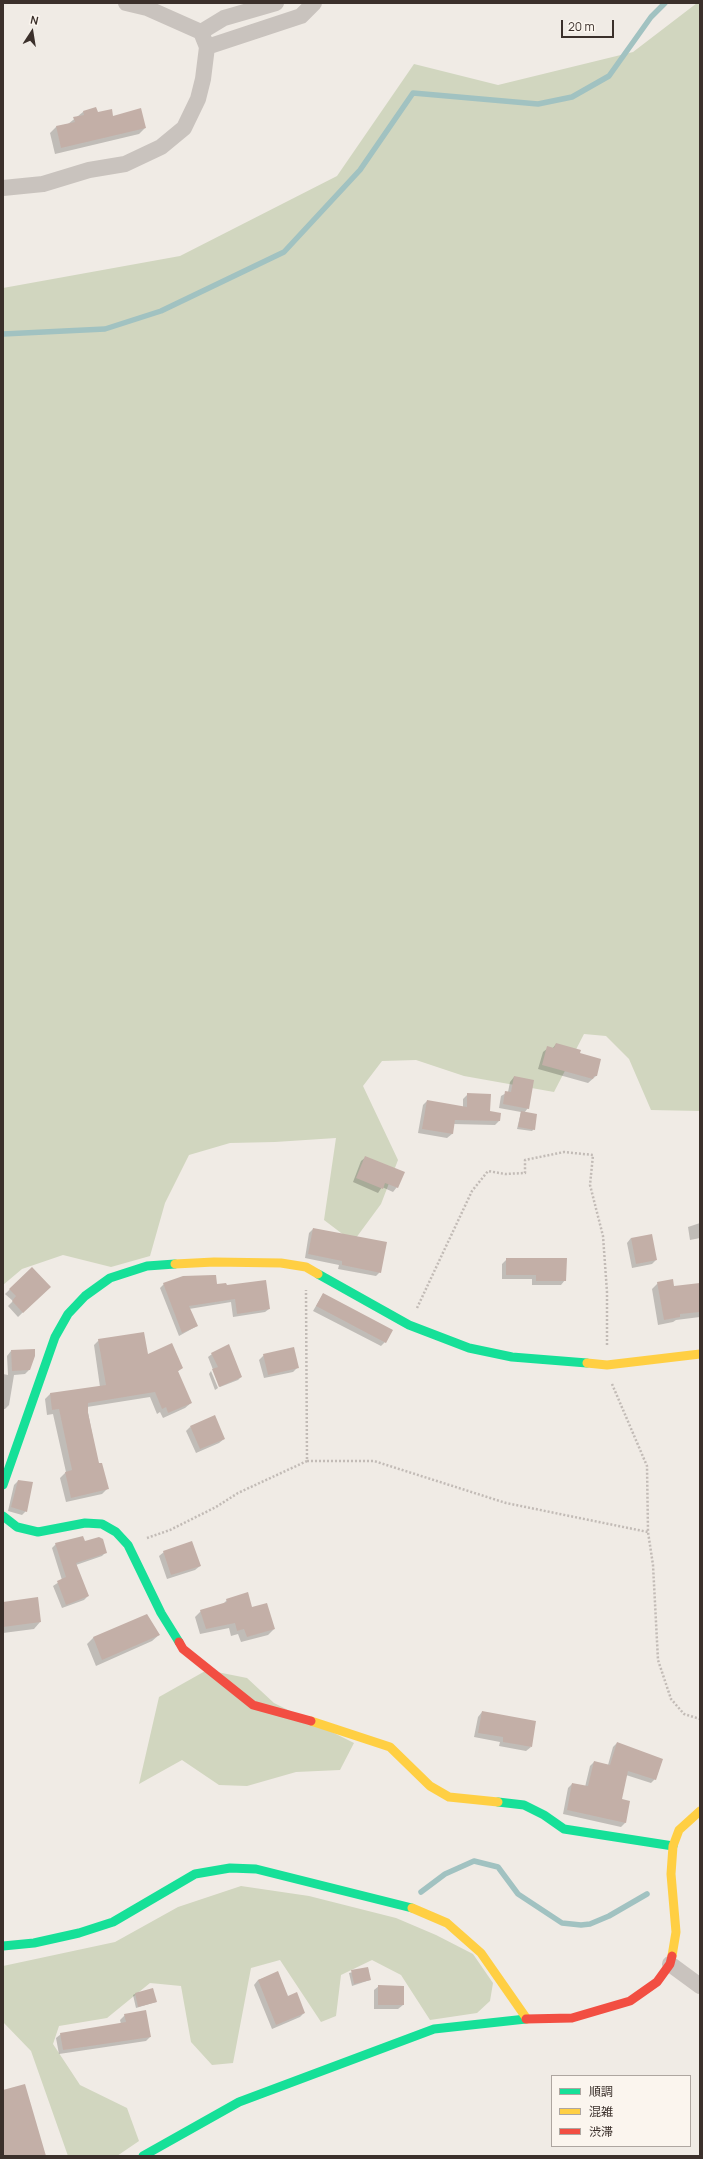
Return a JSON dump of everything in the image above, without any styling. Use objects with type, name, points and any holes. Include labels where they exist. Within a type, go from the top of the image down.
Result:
[{"type":"street","points":[[3,188],[43,184],[89,170],[125,164],[173,139],[184,128],[198,99],[207,47],[201,32],[147,8],[126,3]]},
{"type":"street","points":[[201,32],[224,18],[276,3]]},
{"type":"street","points":[[207,47],[301,16],[314,3]]},
{"type":"street","points":[[3,1485],[55,1337],[68,1314],[85,1296],[110,1278],[146,1266],[214,1262],[281,1263],[306,1267],[409,1325],[469,1348],[512,1357],[607,1365],[700,1354]]},
{"type":"street","points":[[3,1516],[18,1527],[38,1532],[85,1523],[102,1524],[116,1532],[128,1545],[161,1613],[183,1649],[252,1705],[302,1718],[390,1747],[430,1786],[449,1797],[524,1805],[544,1815],[564,1829],[673,1846]]},
{"type":"street","points":[[143,2156],[239,2102],[434,2029],[527,2019],[572,2018],[630,2001],[657,1982],[670,1964],[675,1948],[676,1932],[671,1874],[673,1846],[679,1830],[700,1810]]},
{"type":"street","points":[[3,1946],[34,1943],[79,1933],[113,1922],[195,1874],[230,1868],[256,1868],[421,1910],[447,1923],[481,1953],[527,2019]]},
{"type":"street","points":[[670,1964],[700,1986]]},
{"type":"path","points":[[409,1325],[472,1191],[488,1171],[505,1174],[525,1173],[525,1160],[564,1152],[593,1155],[590,1185],[603,1236],[607,1292],[607,1365],[611,1381],[647,1466],[648,1532],[653,1565],[658,1660],[671,1699],[684,1714],[700,1719]]},
{"type":"path","points":[[306,1267],[307,1461]]},
{"type":"path","points":[[128,1545],[170,1530],[216,1507],[238,1493],[307,1461],[374,1461],[506,1503],[648,1532]]},
{"type":"green space","points":[[697,3],[700,3],[700,1111],[651,1110],[629,1059],[606,1036],[584,1034],[554,1092],[464,1076],[416,1060],[382,1061],[363,1086],[398,1160],[381,1204],[353,1242],[324,1220],[336,1138],[230,1143],[189,1155],[165,1203],[150,1256],[111,1267],[63,1255],[22,1269],[3,1285],[3,288],[180,256],[337,176],[414,64],[498,85],[633,52]]},
{"type":"green space","points":[[207,1670],[247,1678],[274,1703],[354,1743],[340,1770],[296,1772],[247,1786],[219,1785],[182,1760],[139,1784],[159,1697]]},
{"type":"green space","points":[[241,1886],[309,1896],[396,1918],[436,1935],[473,1954],[493,1983],[490,2001],[477,2013],[430,2020],[401,1975],[372,1960],[341,1975],[336,2016],[321,2022],[280,1960],[251,1968],[233,2063],[212,2065],[191,2042],[181,1986],[150,1983],[107,2018],[59,2026],[53,2044],[80,2085],[127,2108],[139,2141],[117,2156],[68,2156],[31,2051],[3,2022],[3,1966],[115,1942],[178,1907]]},
{"type":"building","points":[[96,107],[98,112],[112,109],[113,116],[141,108],[146,128],[61,148],[56,126],[75,122],[73,117],[84,115],[83,111]]},
{"type":"building","points":[[556,1043],[581,1050],[580,1053],[601,1059],[597,1076],[594,1076],[593,1079],[542,1065],[547,1046],[554,1048]]},
{"type":"building","points":[[514,1076],[534,1080],[529,1109],[503,1104],[505,1091],[511,1092]]},
{"type":"building","points":[[467,1093],[491,1094],[490,1111],[501,1113],[500,1121],[455,1120],[453,1134],[422,1129],[427,1100],[467,1107]]},
{"type":"building","points":[[521,1111],[537,1114],[535,1130],[518,1127]]},
{"type":"building","points":[[365,1156],[405,1172],[398,1188],[385,1183],[383,1189],[356,1178]]},
{"type":"building","points":[[313,1228],[387,1242],[381,1273],[342,1265],[342,1261],[308,1254]]},
{"type":"building","points":[[652,1234],[657,1260],[636,1264],[631,1238]]},
{"type":"building","points":[[506,1258],[567,1258],[566,1281],[536,1281],[536,1275],[506,1275]]},
{"type":"building","points":[[32,1267],[51,1287],[23,1313],[12,1301],[16,1296],[9,1289]]},
{"type":"building","points":[[216,1275],[217,1284],[226,1283],[227,1285],[266,1280],[270,1309],[237,1314],[235,1299],[189,1306],[198,1326],[182,1333],[163,1283],[183,1276]]},
{"type":"building","points":[[673,1279],[674,1286],[700,1283],[700,1312],[680,1314],[680,1317],[664,1320],[657,1282]]},
{"type":"building","points":[[323,1293],[393,1330],[386,1343],[316,1306]]},
{"type":"building","points":[[144,1332],[148,1354],[172,1343],[183,1368],[178,1371],[192,1403],[168,1413],[166,1407],[162,1409],[155,1392],[88,1403],[88,1413],[99,1463],[102,1463],[109,1489],[71,1498],[65,1472],[72,1470],[59,1409],[52,1410],[50,1393],[106,1385],[98,1339]]},
{"type":"building","points":[[229,1344],[242,1377],[219,1387],[212,1369],[218,1367],[211,1353]]},
{"type":"building","points":[[294,1347],[299,1368],[268,1375],[263,1354]]},
{"type":"building","points":[[35,1349],[35,1356],[30,1370],[12,1371],[11,1350]]},
{"type":"building","points":[[215,1415],[225,1439],[200,1449],[190,1426]]},
{"type":"building","points":[[18,1480],[33,1482],[27,1512],[11,1507]]},
{"type":"building","points":[[83,1536],[85,1541],[99,1537],[103,1539],[107,1553],[76,1563],[89,1596],[66,1605],[57,1581],[66,1577],[55,1543]]},
{"type":"building","points":[[192,1541],[201,1566],[171,1575],[163,1551]]},
{"type":"building","points":[[248,1592],[252,1607],[267,1603],[275,1629],[247,1637],[244,1629],[237,1631],[235,1623],[206,1629],[200,1610],[227,1602],[226,1599]]},
{"type":"building","points":[[38,1597],[41,1622],[3,1627],[3,1602]]},
{"type":"building","points":[[147,1614],[160,1635],[102,1660],[93,1637]]},
{"type":"building","points":[[482,1711],[536,1721],[532,1747],[503,1742],[503,1737],[478,1733]]},
{"type":"building","points":[[617,1742],[663,1759],[656,1780],[628,1771],[622,1799],[630,1801],[626,1823],[567,1810],[572,1783],[588,1786],[594,1761],[610,1765]]},
{"type":"building","points":[[368,1967],[371,1980],[354,1984],[351,1970]]},
{"type":"building","points":[[278,1971],[288,1996],[297,1992],[305,2013],[276,2025],[258,1980]]},
{"type":"building","points":[[378,1985],[404,1986],[404,2005],[378,2005]]},
{"type":"building","points":[[153,1988],[157,2002],[138,2007],[135,1993]]},
{"type":"building","points":[[146,2010],[151,2037],[63,2050],[60,2033],[126,2022],[124,2014]]},
{"type":"building","points":[[25,2084],[46,2156],[3,2156],[3,2090]]},
{"type":"waterway","points":[[3,334],[105,329],[161,311],[284,252],[360,170],[413,93],[538,104],[572,97],[609,76],[651,17],[665,3]]},
{"type":"waterway","points":[[421,1892],[445,1874],[474,1861],[498,1867],[518,1894],[562,1923],[581,1925],[590,1924],[609,1916],[647,1894]]},
{"type":"traffic: fast","points":[[3,1485],[55,1337],[68,1314],[85,1296],[110,1278],[147,1266],[175,1264]]},
{"type":"traffic: fast","points":[[318,1274],[409,1325],[469,1348],[512,1357],[587,1363]]},
{"type":"traffic: fast","points":[[3,1516],[17,1527],[38,1532],[85,1523],[102,1524],[116,1532],[128,1545],[161,1613],[179,1642]]},
{"type":"traffic: fast","points":[[498,1802],[524,1805],[544,1815],[564,1829],[673,1846]]},
{"type":"traffic: fast","points":[[3,1946],[34,1943],[79,1933],[113,1922],[195,1874],[230,1868],[256,1869],[412,1908]]},
{"type":"traffic: fast","points":[[143,2156],[239,2102],[434,2029],[526,2019]]},
{"type":"traffic: slow","points":[[175,1264],[214,1262],[281,1263],[306,1267],[318,1274]]},
{"type":"traffic: slow","points":[[587,1363],[607,1365],[700,1354]]},
{"type":"traffic: slow","points":[[311,1721],[390,1747],[430,1786],[449,1797],[498,1802]]},
{"type":"traffic: slow","points":[[672,1956],[676,1932],[671,1874],[673,1846],[679,1830],[700,1811]]},
{"type":"traffic: slow","points":[[412,1908],[447,1923],[481,1953],[527,2019]]},
{"type":"traffic: jam","points":[[179,1642],[183,1649],[253,1705],[311,1721]]},
{"type":"traffic: jam","points":[[526,2019],[572,2018],[630,2001],[657,1982],[670,1964],[672,1956]]}]
